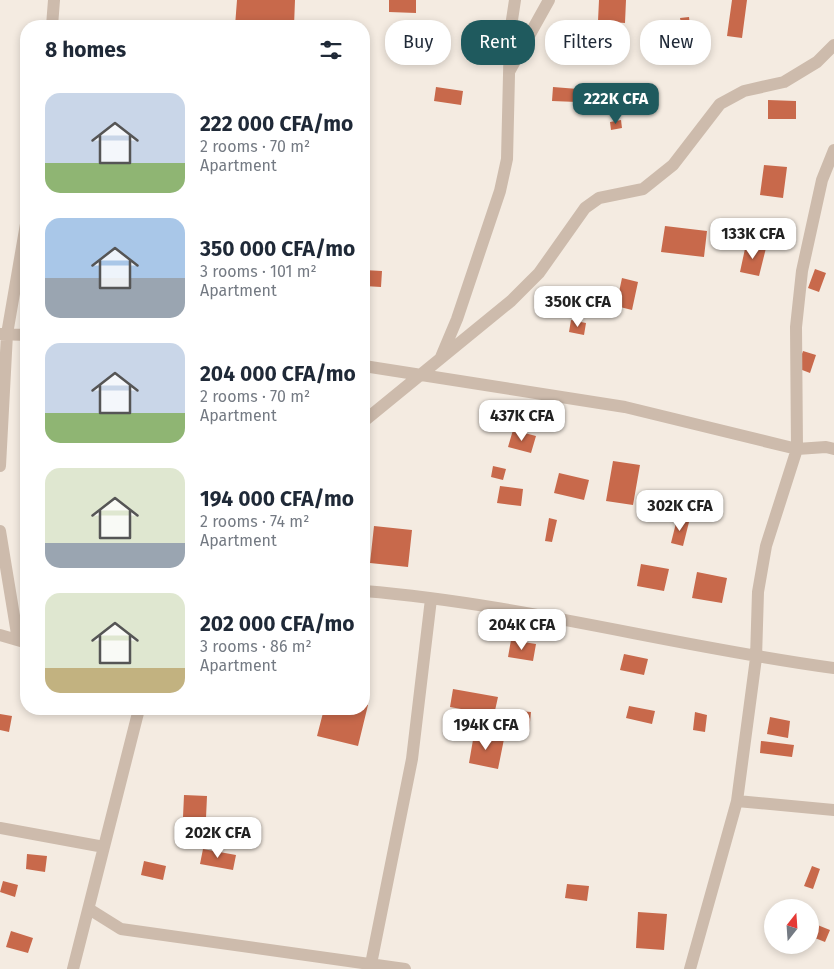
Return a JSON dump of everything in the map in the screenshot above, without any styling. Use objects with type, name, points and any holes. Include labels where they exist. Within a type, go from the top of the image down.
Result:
[{"type":"street","points":[[52,20],[54,0]]},
{"type":"street","points":[[440,359],[457,319],[500,191],[507,159],[508,72],[510,33],[515,0]]},
{"type":"street","points":[[508,72],[549,0]]},
{"type":"street","points":[[370,416],[511,300],[539,273],[585,208],[600,198],[643,189],[673,165],[720,104],[744,91],[784,82],[817,62],[834,45]]},
{"type":"street","points":[[690,969],[737,800],[756,658],[758,592],[766,546],[797,449],[796,327],[802,271],[822,180],[834,150]]},
{"type":"street","points":[[0,466],[4,334],[20,254]]},
{"type":"street","points":[[4,334],[20,335]]},
{"type":"street","points":[[370,367],[625,407],[797,449],[826,447],[834,449]]},
{"type":"street","points":[[0,531],[20,631]]},
{"type":"street","points":[[370,592],[523,611],[756,658],[834,668]]},
{"type":"street","points":[[371,964],[412,759],[430,599]]},
{"type":"street","points":[[0,635],[20,640]]},
{"type":"street","points":[[73,969],[137,715]]},
{"type":"street","points":[[737,800],[834,810]]},
{"type":"street","points":[[0,828],[104,847]]},
{"type":"street","points":[[89,909],[121,929],[405,969]]},
{"type":"building","points":[[237,0],[295,0],[294,20],[235,20]]},
{"type":"building","points":[[389,0],[416,0],[416,13],[389,12]]},
{"type":"building","points":[[599,0],[626,0],[625,20],[598,20]]},
{"type":"building","points":[[732,0],[747,0],[742,38],[727,36]]},
{"type":"building","points":[[689,17],[689,20],[680,20],[680,18]]},
{"type":"building","points":[[613,86],[615,111],[588,113],[586,88]]},
{"type":"building","points":[[436,87],[463,91],[461,105],[434,101]]},
{"type":"building","points":[[553,87],[578,89],[577,102],[552,101]]},
{"type":"building","points":[[768,100],[796,101],[796,119],[768,119]]},
{"type":"building","points":[[621,120],[622,128],[611,130],[610,122]]},
{"type":"building","points":[[764,165],[787,167],[783,198],[760,195]]},
{"type":"building","points":[[665,226],[707,231],[704,257],[661,252]]},
{"type":"building","points":[[746,244],[766,248],[759,276],[740,272]]},
{"type":"building","points":[[815,269],[826,273],[819,292],[808,288]]},
{"type":"building","points":[[370,270],[382,271],[381,287],[370,286]]},
{"type":"building","points":[[622,278],[638,282],[632,310],[616,306]]},
{"type":"building","points":[[570,289],[594,291],[593,312],[568,310]]},
{"type":"building","points":[[571,320],[586,323],[584,335],[569,332]]},
{"type":"building","points":[[803,351],[816,355],[810,373],[797,368]]},
{"type":"building","points":[[513,430],[536,436],[531,453],[508,447]]},
{"type":"building","points":[[613,461],[640,465],[633,505],[606,501]]},
{"type":"building","points":[[493,466],[506,469],[503,480],[491,477]]},
{"type":"building","points":[[559,473],[589,480],[584,500],[554,493]]},
{"type":"building","points":[[500,486],[523,489],[521,506],[497,503]]},
{"type":"building","points":[[549,518],[557,520],[552,542],[545,541]]},
{"type":"building","points":[[677,519],[689,522],[683,546],[671,543]]},
{"type":"building","points":[[374,526],[412,530],[408,567],[370,563]]},
{"type":"building","points":[[641,564],[669,569],[664,591],[637,586]]},
{"type":"building","points":[[697,572],[727,578],[722,603],[692,598]]},
{"type":"building","points":[[511,640],[536,644],[533,661],[508,657]]},
{"type":"building","points":[[624,654],[648,659],[644,675],[620,670]]},
{"type":"building","points":[[453,689],[498,697],[494,715],[450,707]]},
{"type":"building","points":[[629,706],[655,711],[652,724],[626,718]]},
{"type":"building","points":[[519,711],[531,712],[529,732],[517,731]]},
{"type":"building","points":[[695,712],[707,715],[705,732],[693,730]]},
{"type":"building","points":[[0,714],[12,716],[9,732],[0,730]]},
{"type":"building","points":[[322,715],[366,715],[358,746],[317,736]]},
{"type":"building","points":[[770,717],[790,721],[788,738],[767,734]]},
{"type":"building","points":[[474,734],[504,739],[498,769],[469,763]]},
{"type":"building","points":[[761,741],[794,745],[792,757],[760,753]]},
{"type":"building","points":[[184,795],[207,796],[206,818],[183,817]]},
{"type":"building","points":[[203,849],[236,855],[233,870],[200,864]]},
{"type":"building","points":[[27,854],[47,856],[45,872],[26,869]]},
{"type":"building","points":[[144,861],[166,866],[163,880],[141,875]]},
{"type":"building","points":[[812,866],[820,869],[813,889],[804,886]]},
{"type":"building","points":[[3,881],[18,885],[15,897],[0,892]]},
{"type":"building","points":[[567,884],[589,886],[587,901],[565,898]]},
{"type":"building","points":[[638,912],[667,914],[664,950],[636,948]]},
{"type":"building","points":[[819,926],[830,930],[825,942],[819,940]]},
{"type":"building","points":[[11,931],[33,938],[28,953],[6,947]]}]
